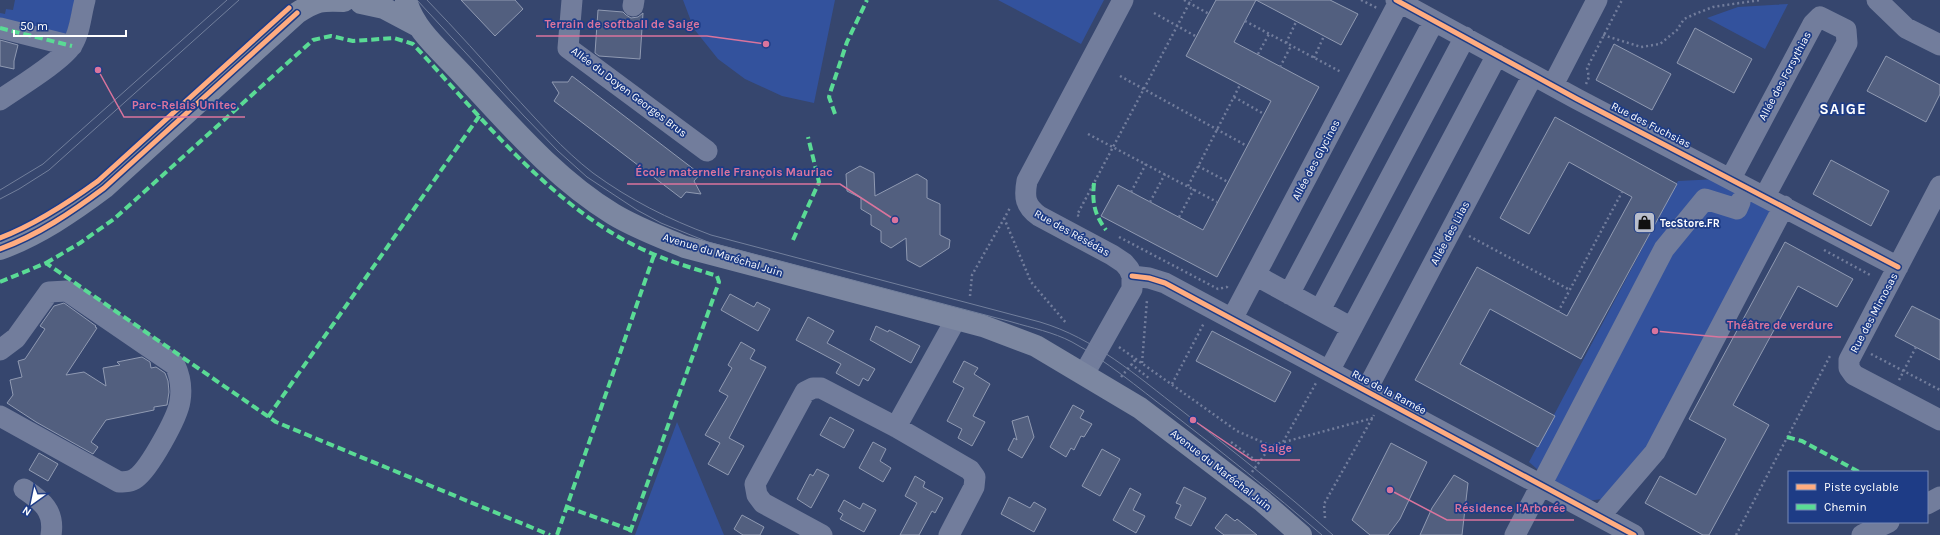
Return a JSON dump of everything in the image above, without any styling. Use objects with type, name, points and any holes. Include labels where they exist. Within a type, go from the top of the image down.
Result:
[{"type":"main road","points":[[0,238],[34,223],[71,201],[98,181],[289,8],[295,0]]},
{"type":"main road","name":"Avenue du Maréchal Juin","points":[[0,249],[40,231],[78,208],[104,188],[297,13],[311,3],[320,0],[356,1],[384,8],[418,26]]},
{"type":"main road","name":"Avenue du Maréchal Juin","points":[[406,0],[418,26],[553,169],[577,189],[614,215],[657,236],[712,255],[983,326],[1022,332],[1059,345],[1087,369],[1126,392],[1140,408],[1262,501],[1301,535]]},
{"type":"street","points":[[0,100],[62,56],[72,46],[77,35],[84,0]]},
{"type":"street","name":"Allée du Doyen Georges Brus","points":[[572,0],[568,48],[707,151]]},
{"type":"street","name":"Rue des Résédas","points":[[1123,0],[1027,181],[1025,194],[1026,202],[1031,210],[1039,216],[1118,259],[1141,277]]},
{"type":"street","name":"Rue des Fuchsias","points":[[1399,0],[1434,21],[1533,75],[1890,263]]},
{"type":"street","name":"Allée des Glycines","points":[[1232,319],[1399,0]]},
{"type":"street","points":[[1553,85],[1597,0]]},
{"type":"street","points":[[1877,0],[1906,28],[1940,45]]},
{"type":"street","name":"Allée des Forsythias","points":[[1731,178],[1813,24],[1820,17],[1846,30],[1847,43],[1765,196]]},
{"type":"street","points":[[1289,294],[1434,21]]},
{"type":"street","points":[[0,28],[72,46]]},
{"type":"street","points":[[1320,310],[1465,37]]},
{"type":"street","points":[[1324,375],[1352,328],[1497,55]]},
{"type":"street","name":"Allée des Lilas","points":[[1366,391],[1533,75]]},
{"type":"street","name":"Rue des Mimosas","points":[[1940,186],[1890,263],[1849,360],[1849,368],[1854,375],[1940,420]]},
{"type":"street","points":[[1515,535],[1540,484],[1664,250],[1705,199],[1737,209],[1740,202]]},
{"type":"street","points":[[1600,516],[1655,452],[1784,206]]},
{"type":"street","points":[[1255,275],[1352,328]]},
{"type":"street","points":[[1087,369],[1132,289],[1141,277]]},
{"type":"street","name":"Rue de la Ramée","points":[[1141,277],[1165,283],[1232,319],[1324,375],[1366,391],[1634,535]]},
{"type":"street","points":[[0,350],[16,338],[49,292],[67,291],[175,365],[180,384],[181,399],[173,422],[145,468],[138,477],[130,482],[119,482],[0,416]]},
{"type":"street","points":[[896,427],[956,319]]},
{"type":"street","points":[[822,535],[763,503],[757,495],[755,484],[805,392],[814,388],[821,388],[896,427],[970,470],[975,477],[974,487],[949,535]]},
{"type":"street","points":[[24,489],[42,501],[49,513],[52,528],[51,535]]},
{"type":"street","points":[[1928,503],[1940,497]]},
{"type":"street","points":[[1862,535],[1887,523]]},
{"type":"path","points":[[1184,0],[1191,2],[1209,14]]},
{"type":"path","points":[[1578,99],[1589,77],[1587,68],[1622,0]]},
{"type":"path","points":[[1603,35],[1641,47],[1660,44],[1677,30],[1684,19],[1695,14],[1720,6],[1760,0]]},
{"type":"path","points":[[1083,218],[1077,214],[1191,2]]},
{"type":"path","points":[[1372,14],[1375,8]]},
{"type":"path","points":[[1154,12],[1197,37]]},
{"type":"path","points":[[1245,21],[1341,72]]},
{"type":"path","points":[[1286,43],[1296,22]]},
{"type":"path","points":[[1258,54],[1269,34]]},
{"type":"path","points":[[1314,58],[1324,36]]},
{"type":"path","points":[[1280,67],[1291,46]]},
{"type":"path","points":[[1338,79],[1345,65]]},
{"type":"path","points":[[1120,76],[1247,146]]},
{"type":"path","points":[[1188,186],[1240,85]]},
{"type":"path","points":[[1234,97],[1264,114]]},
{"type":"path","points":[[1088,134],[1217,202]]},
{"type":"path","points":[[1132,192],[1146,164]]},
{"type":"path","points":[[1198,166],[1228,182]]},
{"type":"path","points":[[1150,202],[1165,174]]},
{"type":"path","points":[[1179,217],[1194,189]]},
{"type":"path","points":[[1558,312],[1622,192]]},
{"type":"path","points":[[970,296],[972,275],[1012,204]]},
{"type":"path","points":[[1004,218],[1031,282],[1067,324]]},
{"type":"path","points":[[1117,236],[1218,289],[1227,287],[1230,280]]},
{"type":"path","points":[[1469,236],[1570,290]]},
{"type":"path","points":[[1869,283],[1890,263]]},
{"type":"path","points":[[1141,277],[1142,363]]},
{"type":"path","points":[[1172,384],[1206,320]]},
{"type":"path","points":[[1113,343],[1237,431],[1271,446]]},
{"type":"path","points":[[1856,346],[1940,390]]},
{"type":"path","points":[[1894,396],[1904,370],[1916,347]]},
{"type":"path","points":[[1736,535],[1832,353]]},
{"type":"path","points":[[1119,380],[1136,359]]},
{"type":"path","points":[[1131,364],[1150,379]]},
{"type":"path","points":[[1283,442],[1324,375]]},
{"type":"path","points":[[1231,442],[1259,462],[1271,446],[1373,418]]},
{"type":"shaded area","points":[[15,0],[75,0],[66,37],[0,23],[0,13],[5,14],[6,9],[13,10]]},
{"type":"shaded area","points":[[683,0],[835,0],[814,103],[782,96],[745,79],[718,59],[694,29]]},
{"type":"shaded area","points":[[998,0],[1104,0],[1081,44]]},
{"type":"shaded area","points":[[1788,4],[1765,49],[1707,18],[1738,7]]},
{"type":"shaded area","points":[[1718,179],[1776,212],[1649,450],[1602,499],[1587,501],[1546,477],[1529,462],[1678,181]]},
{"type":"shaded area","points":[[677,422],[724,535],[635,535]]},
{"type":"building","points":[[461,0],[515,0],[523,9],[495,36]]},
{"type":"building","points":[[1216,0],[1256,0],[1234,42],[1319,87],[1217,277],[1101,216],[1118,185],[1203,230],[1271,101],[1186,56]]},
{"type":"building","points":[[1256,0],[1330,0],[1358,14],[1341,45]]},
{"type":"building","points":[[598,10],[623,12],[631,18],[638,17],[643,13],[640,59],[599,56],[595,53]]},
{"type":"building","points":[[1695,28],[1752,59],[1734,93],[1677,63]]},
{"type":"building","points":[[0,40],[18,45],[14,61],[14,69],[0,66]]},
{"type":"building","points":[[1614,44],[1671,74],[1652,110],[1596,80]]},
{"type":"building","points":[[1886,56],[1940,85],[1940,94],[1926,122],[1867,91]]},
{"type":"building","points":[[572,76],[700,174],[694,181],[701,194],[686,192],[681,198],[554,101],[559,93],[552,82],[568,82]]},
{"type":"building","points":[[1555,117],[1677,184],[1581,359],[1490,309],[1460,364],[1555,416],[1538,447],[1415,380],[1477,267],[1567,316],[1632,197],[1569,162],[1529,234],[1500,218]]},
{"type":"building","points":[[1831,160],[1889,191],[1871,226],[1813,194]]},
{"type":"building","points":[[860,166],[874,173],[875,196],[917,174],[927,180],[927,198],[940,204],[940,235],[950,240],[949,248],[920,267],[907,260],[906,238],[891,248],[881,242],[881,231],[871,225],[871,215],[861,209],[861,198],[847,191],[846,174]]},
{"type":"building","points":[[1785,242],[1853,279],[1837,307],[1798,286],[1733,405],[1769,425],[1709,535],[1703,535],[1645,503],[1660,476],[1696,495],[1726,439],[1689,419]]},
{"type":"building","points":[[730,294],[754,307],[757,302],[770,309],[758,331],[721,310]]},
{"type":"building","points":[[64,303],[97,328],[66,375],[84,372],[106,386],[103,368],[120,365],[117,362],[142,357],[150,362],[151,368],[156,367],[165,373],[168,381],[169,392],[167,405],[154,407],[154,410],[106,420],[91,442],[98,447],[93,454],[36,422],[7,403],[13,395],[10,380],[22,377],[18,361],[25,359],[45,329],[40,326],[54,306]]},
{"type":"building","points":[[1912,306],[1940,320],[1940,360],[1895,336]]},
{"type":"building","points":[[808,317],[834,331],[827,343],[875,369],[868,381],[863,378],[859,386],[836,373],[841,364],[796,340]]},
{"type":"building","points":[[876,326],[888,332],[889,330],[920,346],[911,363],[870,340]]},
{"type":"building","points":[[1212,331],[1291,372],[1275,402],[1196,361]]},
{"type":"building","points":[[741,342],[755,350],[750,359],[766,367],[729,438],[744,446],[728,475],[708,464],[720,443],[705,435],[728,396],[719,391],[732,368],[728,365]]},
{"type":"building","points":[[964,361],[978,368],[974,374],[990,384],[973,416],[985,422],[972,446],[958,438],[962,429],[947,421],[964,388],[953,382]]},
{"type":"building","points":[[1073,405],[1084,411],[1080,418],[1092,424],[1084,437],[1081,436],[1074,450],[1071,448],[1066,457],[1050,447]]},
{"type":"building","points":[[1028,416],[1034,437],[1022,458],[1008,450],[1014,438],[1017,440],[1012,421]]},
{"type":"building","points":[[830,417],[854,430],[844,448],[820,435]]},
{"type":"building","points":[[873,442],[886,449],[880,461],[891,468],[883,482],[859,468]]},
{"type":"building","points":[[1391,443],[1427,462],[1400,519],[1388,535],[1370,535],[1352,520]]},
{"type":"building","points":[[1102,449],[1120,459],[1100,496],[1082,486]]},
{"type":"building","points":[[39,453],[58,464],[48,481],[29,470]]},
{"type":"building","points":[[817,469],[829,475],[811,508],[797,499],[810,474],[813,476]]},
{"type":"building","points":[[1454,475],[1468,483],[1462,535],[1420,535],[1432,508]]},
{"type":"building","points":[[915,476],[925,482],[923,487],[943,498],[935,513],[932,511],[919,535],[900,535],[917,503],[905,496]]},
{"type":"building","points":[[1184,487],[1206,498],[1191,526],[1175,518],[1181,505],[1176,503]]},
{"type":"building","points":[[1130,488],[1141,494],[1133,510],[1145,516],[1136,533],[1113,520]]},
{"type":"building","points":[[1009,497],[1030,508],[1034,502],[1046,509],[1034,532],[1001,514]]},
{"type":"building","points":[[844,500],[860,509],[863,503],[876,510],[864,532],[840,519],[843,514],[838,511]]},
{"type":"building","points":[[1226,514],[1235,521],[1237,519],[1257,535],[1224,535],[1215,528]]},
{"type":"building","points":[[742,515],[764,527],[760,535],[743,535],[734,529]]},
{"type":"tram line","points":[[0,190],[43,164],[227,0]]},
{"type":"tram line","points":[[0,199],[49,170],[239,0]]},
{"type":"tram line","points":[[417,0],[558,151],[587,177],[637,210],[661,223],[708,242],[1012,322],[1050,333],[1072,342],[1110,366],[1227,456],[1322,535]]},
{"type":"tram line","points":[[427,0],[561,145],[593,173],[621,192],[665,215],[711,235],[1040,322],[1079,338],[1114,359],[1148,384],[1258,471],[1333,535]]},
{"type":"marked path","points":[[835,114],[829,97],[847,42],[867,0]]},
{"type":"marked path","points":[[0,28],[72,46]]},
{"type":"marked path","points":[[46,263],[80,243],[114,219],[313,40],[331,36],[353,41],[394,38],[413,44],[523,162],[553,190],[585,215],[618,236],[653,254],[717,276],[719,282],[629,535]]},
{"type":"marked path","points":[[268,417],[480,115]]},
{"type":"marked path","points":[[793,240],[819,182],[808,137]]},
{"type":"marked path","points":[[1094,183],[1093,196],[1096,213],[1106,230]]},
{"type":"marked path","points":[[557,535],[654,255]]},
{"type":"marked path","points":[[0,282],[46,263],[276,422],[550,535]]},
{"type":"marked path","points":[[1787,437],[1802,441],[1857,471]]},
{"type":"marked path","points":[[567,507],[631,530]]},
{"type":"cycle path","points":[[1396,0],[1577,99],[1898,267]]},
{"type":"cycle path","points":[[0,238],[51,212],[98,181],[289,8]]},
{"type":"cycle path","points":[[0,249],[41,230],[80,206],[104,188],[297,13]]},
{"type":"cycle path","points":[[1132,276],[1149,278],[1165,283],[1634,535]]},
{"type":"place","name":"Terrain de softball de Saige","points":[[766,44]]},
{"type":"place","name":"Parc-Relais Unitec","points":[[98,70]]},
{"type":"place","name":"École maternelle François Mauriac","points":[[895,220]]},
{"type":"place","name":"TecStore.FR","points":[[1645,223]]},
{"type":"place","name":"Théâtre de verdure","points":[[1655,331]]},
{"type":"place","name":"Saige","points":[[1193,420]]},
{"type":"place","name":"Résidence l'Arborée","points":[[1390,490]]},
{"type":"district","name":"SAIGE","points":[[1843,109]]}]
